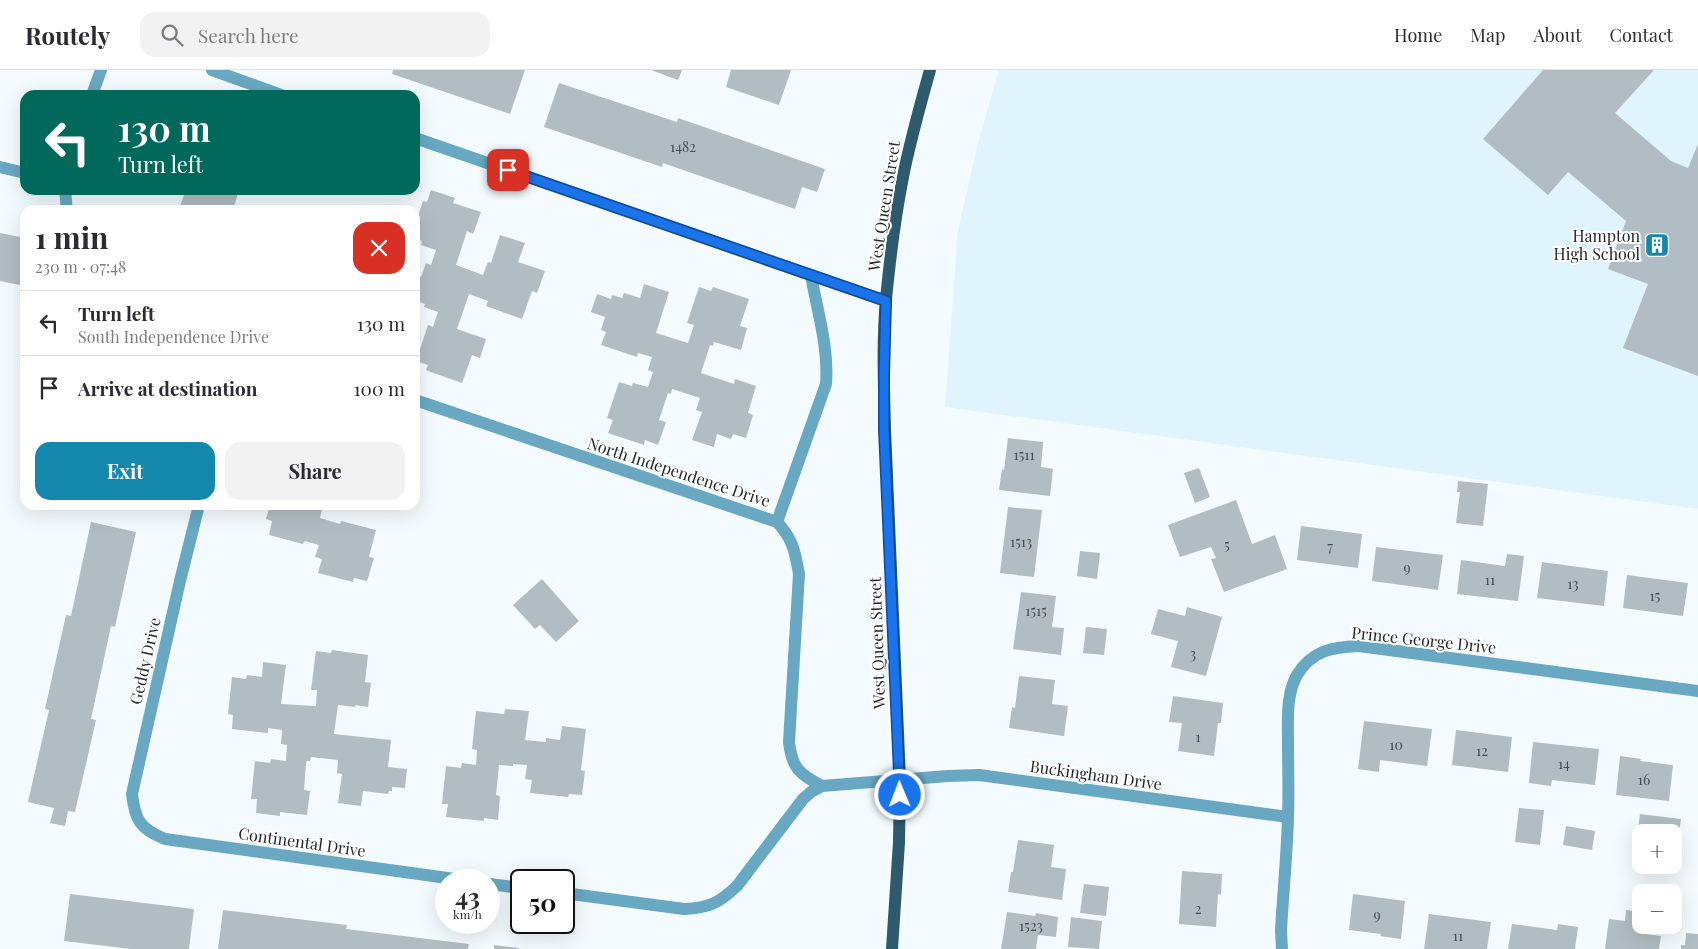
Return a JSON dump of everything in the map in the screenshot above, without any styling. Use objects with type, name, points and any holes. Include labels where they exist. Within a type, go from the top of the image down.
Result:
[{"type":"main road","name":"West Queen Street","points":[[892,949],[900,842],[900,780],[884,429],[886,301],[902,179],[913,130],[930,70]]},
{"type":"street","points":[[94,90],[100,70]]},
{"type":"street","points":[[212,70],[267,90]]},
{"type":"street","points":[[420,140],[886,301]]},
{"type":"street","points":[[0,168],[20,172]]},
{"type":"street","points":[[777,522],[826,384],[828,368],[826,350],[816,308],[811,274]]},
{"type":"street","name":"North Independence Drive","points":[[420,402],[777,522],[787,533],[795,550],[799,574],[789,742],[791,756],[796,768],[804,777],[822,786]]},
{"type":"street","name":"Geddy Drive","points":[[141,825],[134,811],[132,794],[198,510]]},
{"type":"street","name":"Prince George Drive","points":[[1282,949],[1281,931],[1288,817],[1288,711],[1291,690],[1297,675],[1308,661],[1322,652],[1339,647],[1359,646],[1698,691]]},
{"type":"street","name":"Buckingham Drive","points":[[900,780],[979,775],[1288,817]]},
{"type":"street","points":[[575,894],[684,909],[701,908],[714,904],[737,886],[810,792],[822,786],[900,780]]},
{"type":"street","name":"Continental Drive","points":[[141,825],[152,834],[165,838],[435,876]]},
{"type":"shaded area","name":"Hampton High School","points":[[999,70],[1698,70],[1698,509],[945,407],[958,230],[979,139]]},
{"type":"building","points":[[393,70],[525,70],[510,114],[392,74]]},
{"type":"building","points":[[651,70],[682,70],[678,80]]},
{"type":"building","points":[[731,70],[791,70],[779,105],[726,87]]},
{"type":"building","name":"Hampton High School","points":[[1543,70],[1654,70],[1615,113],[1671,161],[1688,168],[1698,144],[1698,376],[1623,348],[1648,284],[1608,269],[1626,221],[1568,172],[1548,195],[1483,139]]},
{"type":"building","points":[[559,83],[677,122],[678,118],[825,169],[817,192],[802,187],[795,209],[663,163],[662,167],[544,127]]},
{"type":"building","points":[[431,190],[455,198],[453,203],[481,212],[473,234],[467,231],[456,265],[483,275],[488,262],[491,263],[500,235],[525,243],[518,262],[545,271],[537,293],[532,291],[522,319],[486,306],[488,301],[469,294],[457,329],[486,339],[480,358],[472,355],[462,383],[428,371],[426,370],[428,365],[420,362],[420,349],[428,325],[433,327],[438,312],[424,307],[425,304],[420,302],[420,277],[426,263],[431,265],[436,250],[421,245],[422,241],[420,240],[420,210],[423,201],[427,202]]},
{"type":"building","points":[[184,195],[238,195],[235,205],[180,205]]},
{"type":"building","points":[[0,233],[20,237],[20,285],[0,281]]},
{"type":"building","points":[[644,284],[669,292],[656,333],[688,343],[694,325],[687,323],[699,287],[711,291],[713,287],[749,299],[740,326],[747,328],[741,350],[714,342],[713,346],[710,345],[701,373],[734,384],[735,379],[756,386],[748,413],[753,415],[746,438],[733,434],[731,439],[717,434],[714,447],[692,440],[702,412],[696,410],[700,398],[672,389],[671,394],[668,393],[659,420],[666,422],[658,445],[645,440],[644,445],[608,433],[613,420],[607,418],[619,382],[632,386],[633,383],[648,387],[653,372],[648,370],[652,357],[638,353],[637,357],[601,345],[606,332],[601,330],[605,317],[591,312],[597,294],[611,299],[612,295],[622,298],[624,293],[640,298]]},
{"type":"building","points":[[1008,438],[1043,442],[1041,467],[1053,469],[1050,496],[999,490],[1002,469],[1004,470]]},
{"type":"building","points":[[1199,468],[1210,497],[1195,503],[1184,473]]},
{"type":"building","points":[[1458,481],[1488,484],[1483,526],[1456,523],[1460,492],[1457,492]]},
{"type":"building","points":[[1236,500],[1252,544],[1275,535],[1287,569],[1224,592],[1211,559],[1216,558],[1211,547],[1180,557],[1168,525]]},
{"type":"building","points":[[1008,507],[1042,510],[1034,577],[1000,573]]},
{"type":"building","points":[[269,510],[322,510],[320,518],[340,524],[341,521],[376,530],[369,557],[374,558],[367,581],[354,578],[353,582],[318,573],[322,559],[315,557],[319,545],[305,541],[303,544],[269,535],[272,521],[266,519]]},
{"type":"building","points":[[91,522],[136,532],[115,627],[111,626],[91,719],[96,720],[75,812],[68,811],[65,826],[50,823],[54,808],[28,802],[49,710],[45,709],[66,615],[71,616]]},
{"type":"building","points":[[1301,526],[1362,534],[1358,568],[1297,560]]},
{"type":"building","points":[[1376,547],[1443,555],[1438,590],[1372,581]]},
{"type":"building","points":[[1080,551],[1100,553],[1097,579],[1077,576]]},
{"type":"building","points":[[1507,554],[1524,556],[1518,601],[1457,594],[1461,560],[1505,566]]},
{"type":"building","points":[[1542,562],[1608,571],[1604,606],[1537,598]]},
{"type":"building","points":[[1627,575],[1688,583],[1683,616],[1623,608]]},
{"type":"building","points":[[542,579],[579,621],[556,642],[540,625],[535,629],[513,605]]},
{"type":"building","points":[[1021,592],[1056,596],[1052,627],[1064,628],[1061,655],[1013,649]]},
{"type":"building","points":[[1187,607],[1222,617],[1206,676],[1171,667],[1178,641],[1151,634],[1158,609],[1185,616]]},
{"type":"building","points":[[1086,627],[1107,629],[1104,655],[1083,653]]},
{"type":"building","points":[[332,650],[368,655],[365,682],[371,683],[368,707],[338,705],[334,734],[391,740],[388,767],[407,769],[405,788],[392,787],[392,791],[389,791],[388,794],[363,791],[361,806],[338,803],[342,774],[337,773],[338,760],[311,757],[310,761],[306,763],[304,790],[310,791],[307,815],[280,812],[280,816],[256,813],[257,799],[251,799],[255,761],[270,763],[271,759],[286,761],[287,745],[281,744],[282,730],[268,728],[268,733],[232,729],[233,715],[228,714],[232,677],[246,679],[247,675],[262,677],[263,662],[286,665],[281,704],[316,706],[317,690],[311,690],[316,651],[331,653]]},
{"type":"building","points":[[1019,676],[1055,680],[1052,704],[1068,706],[1064,736],[1009,728],[1012,707],[1015,708]]},
{"type":"building","points":[[1173,696],[1223,703],[1221,723],[1218,723],[1214,756],[1178,751],[1182,723],[1169,722]]},
{"type":"building","points":[[505,709],[529,711],[525,740],[546,742],[546,738],[560,740],[562,726],[586,729],[581,770],[585,771],[582,795],[569,794],[568,797],[530,793],[532,780],[525,779],[527,765],[499,765],[496,795],[500,796],[498,820],[484,818],[484,821],[446,817],[448,804],[442,804],[446,766],[461,768],[462,763],[476,765],[477,750],[472,749],[476,711],[504,714]]},
{"type":"building","points":[[1364,721],[1432,729],[1427,766],[1380,760],[1379,772],[1358,769]]},
{"type":"building","points":[[1456,730],[1512,737],[1508,772],[1452,765]]},
{"type":"building","points":[[1533,742],[1599,749],[1595,785],[1552,780],[1551,786],[1529,783]]},
{"type":"building","points":[[1620,756],[1641,759],[1640,761],[1673,765],[1669,801],[1616,795]]},
{"type":"building","points":[[1519,808],[1544,810],[1540,845],[1515,842]]},
{"type":"building","points":[[1640,814],[1681,819],[1680,824],[1639,824]]},
{"type":"building","points":[[1566,826],[1595,831],[1592,850],[1563,845]]},
{"type":"building","points":[[1018,840],[1054,845],[1051,867],[1066,869],[1062,900],[1008,892]]},
{"type":"building","points":[[1182,871],[1222,874],[1221,895],[1218,894],[1216,927],[1179,924]]},
{"type":"building","points":[[1084,884],[1109,887],[1106,916],[1080,913]]},
{"type":"building","points":[[70,894],[194,909],[189,949],[131,949],[64,941]]},
{"type":"building","points":[[1353,894],[1405,901],[1401,939],[1380,936],[1381,934],[1349,930]]},
{"type":"building","points":[[223,910],[347,925],[346,929],[469,944],[468,949],[218,949]]},
{"type":"building","points":[[1626,910],[1632,911],[1632,934],[1661,936],[1659,949],[1605,949],[1609,919],[1625,921]]},
{"type":"building","points":[[1007,912],[1035,916],[1036,913],[1058,917],[1056,937],[1038,935],[1036,949],[1001,949]]},
{"type":"building","points":[[1429,914],[1491,922],[1487,949],[1424,949]]},
{"type":"building","points":[[1071,917],[1102,921],[1099,949],[1068,947]]},
{"type":"building","points":[[1512,924],[1557,930],[1558,924],[1578,927],[1575,949],[1508,949]]},
{"type":"building","points":[[1686,933],[1698,934],[1698,949],[1681,949],[1681,945],[1685,945]]},
{"type":"building","points":[[494,945],[519,948],[519,949],[494,949]]},
{"type":"place","name":"Hampton High School","points":[[1657,245]]},
{"type":"route","points":[[508,170],[886,301],[884,429],[900,795]]}]
